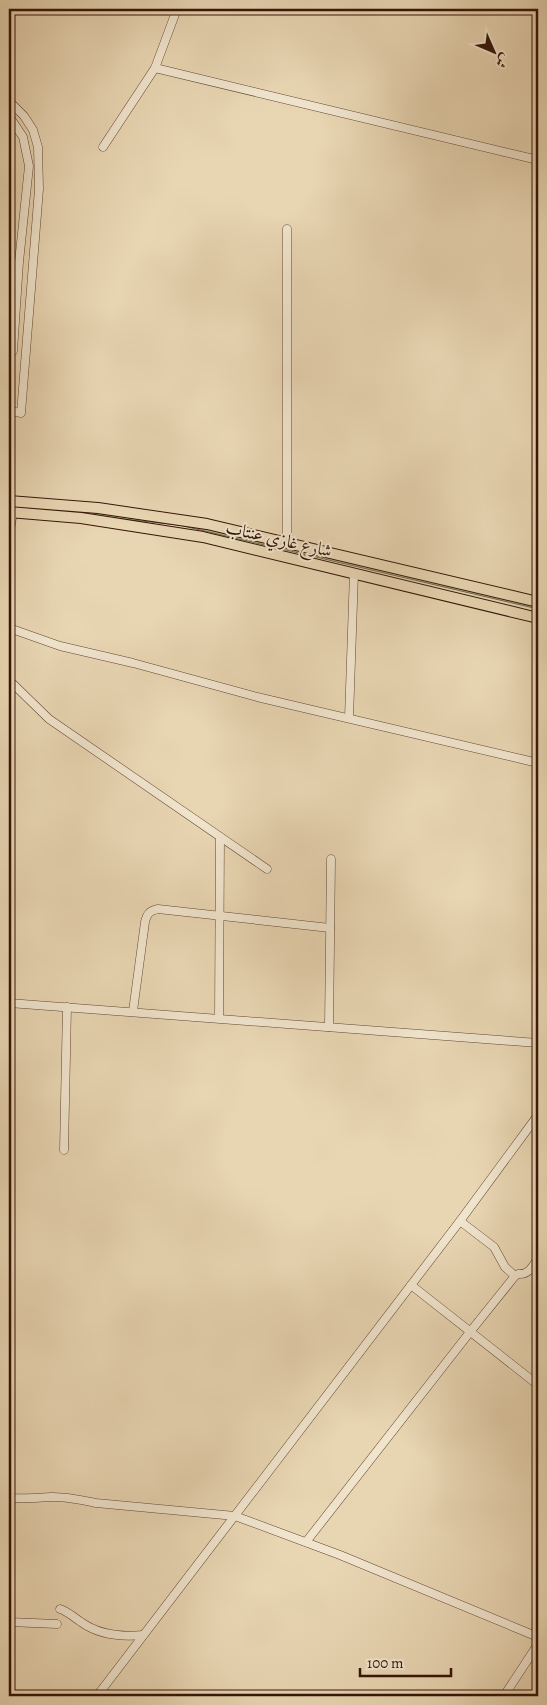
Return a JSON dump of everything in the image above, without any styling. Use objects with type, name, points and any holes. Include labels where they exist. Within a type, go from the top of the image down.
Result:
[{"type":"highway","points":[[9,501],[98,508],[207,524],[538,602]]},
{"type":"highway","name":"شارع غازي عنتاب","points":[[11,512],[81,518],[203,538],[538,618]]},
{"type":"street","points":[[103,147],[155,68],[175,10]]},
{"type":"street","points":[[155,68],[538,160]]},
{"type":"street","points":[[9,102],[24,116],[33,130],[38,147],[39,189],[21,412],[9,411]]},
{"type":"street","points":[[9,116],[23,137],[28,166],[13,351]]},
{"type":"street","points":[[287,228],[287,542]]},
{"type":"street","points":[[9,536],[11,512]]},
{"type":"street","points":[[349,718],[354,573]]},
{"type":"street","points":[[9,628],[60,646],[538,763]]},
{"type":"street","points":[[9,680],[49,720],[267,868]]},
{"type":"street","points":[[219,1018],[220,836]]},
{"type":"street","points":[[328,1027],[331,859]]},
{"type":"street","points":[[133,1011],[147,915],[151,911],[158,910],[330,928]]},
{"type":"street","points":[[9,1003],[538,1043]]},
{"type":"street","points":[[64,1150],[67,1007]]},
{"type":"street","points":[[97,1696],[460,1221],[538,1115]]},
{"type":"street","points":[[460,1221],[494,1247],[505,1267],[516,1276]]},
{"type":"street","points":[[306,1542],[470,1332],[516,1276],[518,1274],[524,1275],[529,1271],[538,1258]]},
{"type":"street","points":[[411,1285],[538,1385]]},
{"type":"street","points":[[9,1498],[27,1500],[53,1497],[234,1516],[306,1542],[538,1637]]},
{"type":"street","points":[[60,1609],[69,1612],[82,1623],[97,1630],[122,1636],[143,1635]]},
{"type":"street","points":[[9,1622],[57,1624]]},
{"type":"street","points":[[504,1696],[538,1644]]},
{"type":"green space","points":[[9,504],[95,511],[183,522],[538,606],[538,609],[179,525],[9,507]]}]
